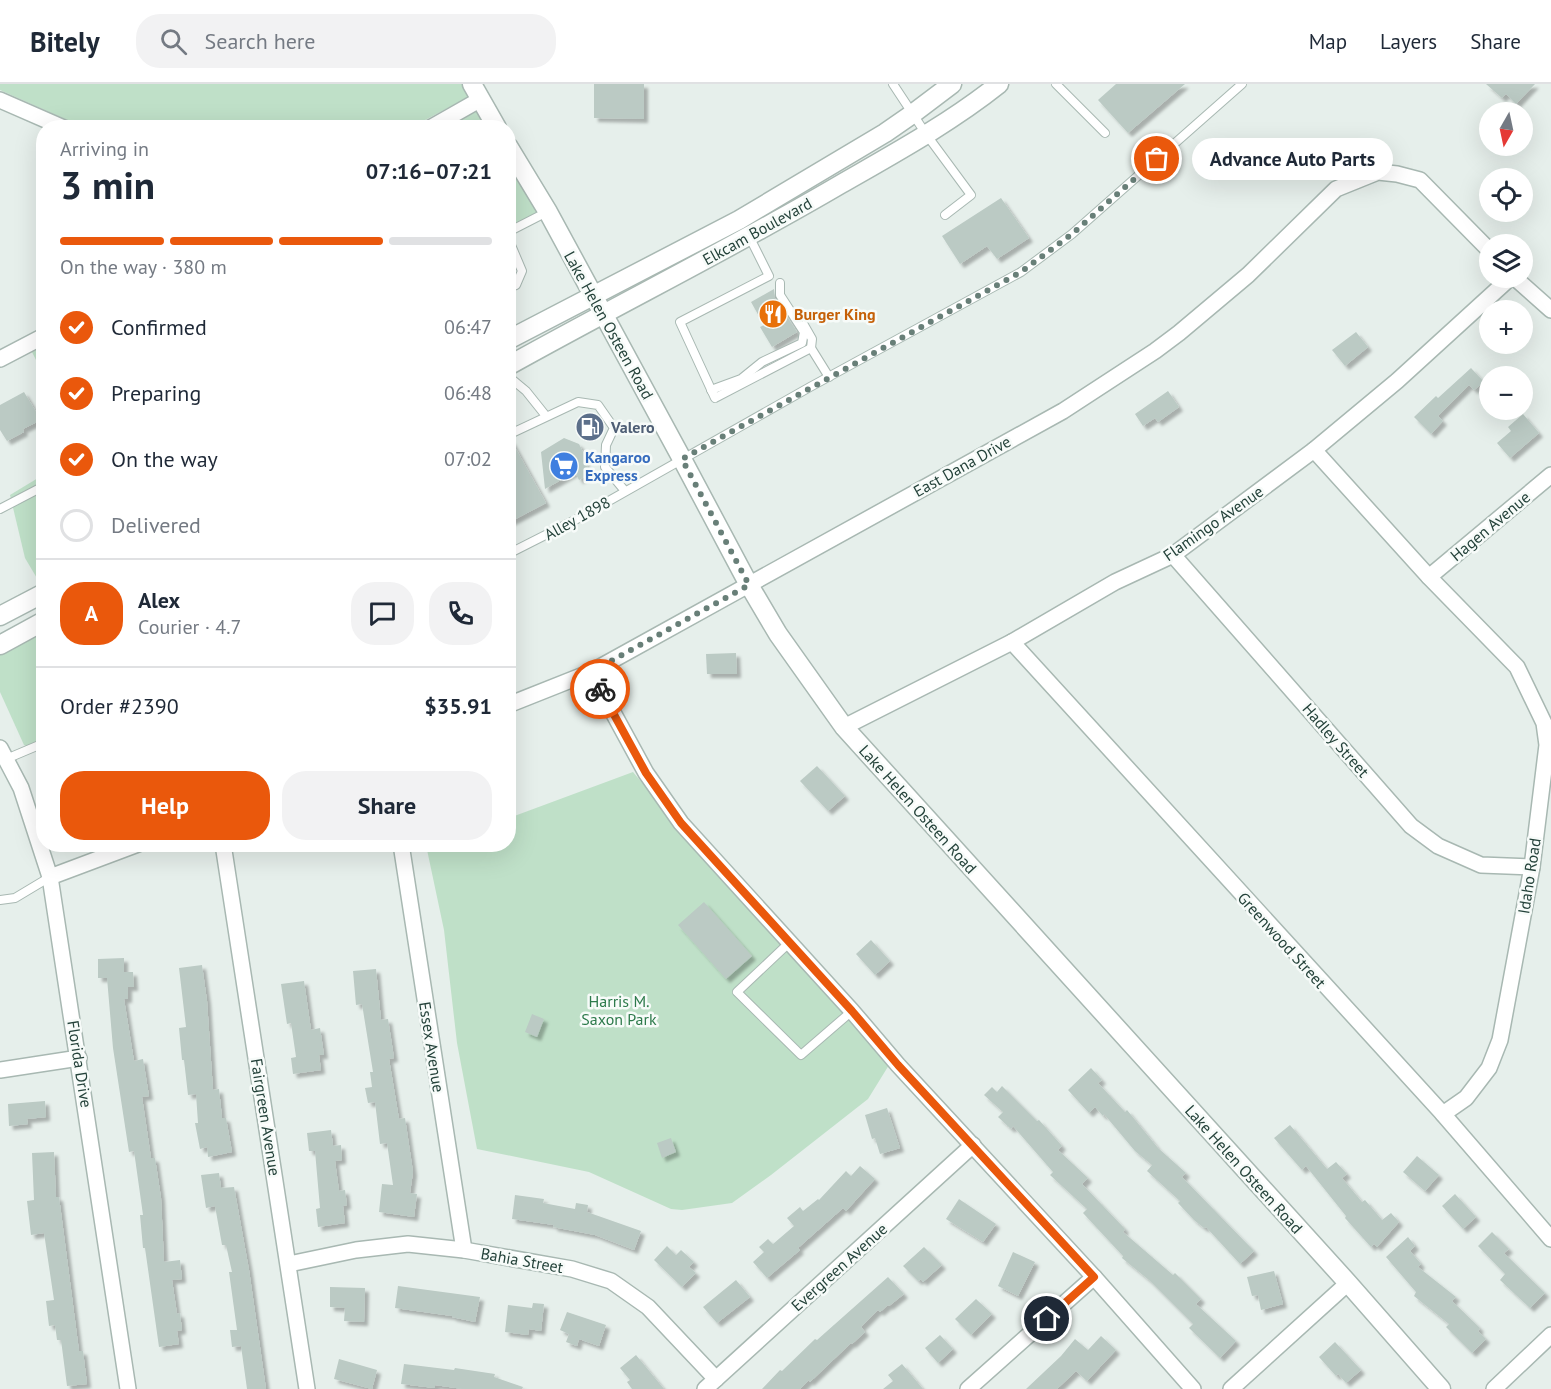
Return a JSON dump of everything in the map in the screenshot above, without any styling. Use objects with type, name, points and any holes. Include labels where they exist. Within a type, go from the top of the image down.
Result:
[{"type":"street","name":"Elkcam Boulevard","points":[[516,336],[739,220],[912,114],[952,84]]},
{"type":"street","name":"Elkcam Boulevard","points":[[516,362],[749,237],[972,106],[999,84]]},
{"type":"street","points":[[440,120],[477,92],[493,120]]},
{"type":"street","points":[[0,100],[46,120]]},
{"type":"street","name":"Lake Helen Osteen Road","points":[[516,159],[548,212],[749,585],[778,634],[844,727],[1348,1283],[1441,1389]]},
{"type":"street","name":"East Dana Drive","points":[[516,702],[591,672],[853,525],[1063,411],[1155,351],[1248,275],[1336,189],[1378,172],[1420,180],[1479,240]]},
{"type":"street","name":"Flamingo Avenue","points":[[844,727],[1012,642],[1115,582],[1173,555],[1314,450],[1397,381],[1499,288]]},
{"type":"street","points":[[1526,288],[1551,310]]},
{"type":"street","points":[[0,359],[36,340]]},
{"type":"street","name":"Idaho Road","points":[[1314,450],[1429,577],[1517,667],[1548,722],[1532,867],[1500,1040],[1489,1068],[1466,1098],[1443,1114]]},
{"type":"street","name":"Hagen Avenue","points":[[1429,577],[1551,475]]},
{"type":"street","name":"Hadley Street","points":[[1173,555],[1411,826],[1438,846],[1480,865],[1532,867]]},
{"type":"street","points":[[0,616],[36,597]]},
{"type":"street","points":[[0,645],[36,625]]},
{"type":"street","name":"Greenwood Street","points":[[1012,642],[1443,1114],[1551,1239]]},
{"type":"street","points":[[591,672],[646,773],[681,823],[1193,1389]]},
{"type":"street","name":"Florida Drive","points":[[3,754],[21,788],[36,834]]},
{"type":"street","name":"Florida Drive","points":[[42,852],[50,877],[128,1389]]},
{"type":"street","points":[[50,877],[117,852]]},
{"type":"street","name":"Fairgreen Avenue","points":[[224,852],[307,1389]]},
{"type":"street","name":"Essex Avenue","points":[[402,852],[464,1250]]},
{"type":"street","points":[[0,1070],[79,1058]]},
{"type":"street","name":"Evergreen Avenue","points":[[711,1384],[973,1145]]},
{"type":"street","name":"Bahia Street","points":[[289,1264],[356,1250],[408,1244],[464,1250],[572,1269],[611,1281],[648,1307],[711,1384]]},
{"type":"street","points":[[968,1389],[1094,1277]]},
{"type":"street","points":[[1231,1389],[1348,1283]]},
{"type":"street","points":[[1494,1389],[1551,1335]]},
{"type":"lane","points":[[893,84],[971,195],[945,215]]},
{"type":"lane","points":[[1056,84],[1106,133]]},
{"type":"lane","name":"Alley 1898","points":[[516,551],[1021,272],[1072,234],[1242,84]]},
{"type":"lane","points":[[516,228],[548,212]]},
{"type":"lane","points":[[739,220],[769,276],[780,283],[812,339],[811,348],[829,377]]},
{"type":"lane","points":[[516,257],[522,271],[516,285]]},
{"type":"lane","points":[[769,276],[680,322],[715,398],[811,348]]},
{"type":"lane","points":[[711,390],[741,379],[762,362],[802,343],[804,332],[780,295],[780,283]]},
{"type":"lane","points":[[516,383],[526,391],[546,416]]},
{"type":"lane","points":[[516,431],[578,402],[598,405],[614,428],[606,445],[605,466],[626,491]]},
{"type":"lane","points":[[0,509],[36,490]]},
{"type":"lane","points":[[3,754],[36,745]]},
{"type":"lane","points":[[0,900],[15,898],[50,877]]},
{"type":"lane","points":[[790,942],[737,992],[801,1054],[852,1011]]},
{"type":"green space","points":[[0,84],[463,84],[470,96],[425,120],[67,120],[0,90]]},
{"type":"green space","points":[[478,110],[484,120],[461,120]]},
{"type":"green space","points":[[516,175],[540,215],[516,228]]},
{"type":"green space","points":[[36,479],[36,577],[25,558],[10,495]]},
{"type":"green space","points":[[36,634],[36,751],[24,745],[0,692],[0,654]]},
{"type":"green space","name":"Harris M. Saxon Park","points":[[633,772],[706,859],[889,1065],[868,1099],[732,1203],[682,1210],[671,1209],[589,1172],[477,1149],[457,1043],[444,930],[427,852],[516,852],[516,815]]},
{"type":"building","points":[[594,84],[644,84],[644,119],[594,118]]},
{"type":"building","points":[[1116,84],[1185,84],[1128,133],[1098,100]]},
{"type":"building","points":[[1486,84],[1535,84],[1518,102],[1514,102],[1506,94],[1502,98]]},
{"type":"building","points":[[1001,198],[1029,238],[997,259],[987,246],[960,264],[942,236]]},
{"type":"building","name":"Burger King","points":[[774,289],[775,298],[797,332],[772,347],[760,327],[764,325],[751,302]]},
{"type":"building","points":[[1356,332],[1368,347],[1345,366],[1332,350]]},
{"type":"building","points":[[1471,368],[1479,377],[1479,386],[1474,390],[1469,385],[1438,416],[1443,421],[1431,434],[1414,417],[1436,396],[1438,398]]},
{"type":"building","points":[[1168,391],[1179,407],[1158,422],[1155,418],[1143,426],[1135,414]]},
{"type":"building","points":[[24,392],[36,412],[36,422],[7,441],[0,430],[0,405]]},
{"type":"building","points":[[1516,420],[1528,420],[1539,433],[1510,458],[1497,443],[1511,431],[1508,427]]},
{"type":"building","name":"Kangaroo Express","points":[[564,438],[579,444],[586,458],[584,461],[591,473],[579,480],[575,472],[545,489],[541,452]]},
{"type":"building","points":[[516,449],[546,503],[516,519]]},
{"type":"building","points":[[736,653],[737,674],[707,674],[706,654]]},
{"type":"building","points":[[817,766],[845,796],[828,811],[800,781]]},
{"type":"building","points":[[704,902],[752,956],[726,979],[678,925]]},
{"type":"building","points":[[871,940],[890,961],[875,975],[856,954]]},
{"type":"building","points":[[124,958],[124,972],[133,972],[134,987],[128,987],[128,999],[124,999],[134,1061],[143,1059],[149,1096],[142,1097],[151,1158],[155,1158],[161,1198],[164,1262],[180,1260],[182,1279],[172,1280],[182,1330],[177,1331],[179,1344],[159,1347],[145,1248],[143,1248],[140,1215],[143,1215],[134,1151],[129,1152],[113,1048],[107,978],[98,978],[98,959]]},
{"type":"building","points":[[202,965],[207,1001],[213,1090],[219,1089],[222,1118],[226,1118],[232,1152],[208,1157],[207,1147],[200,1149],[195,1123],[198,1123],[196,1094],[188,1095],[179,1028],[186,1027],[179,968]]},
{"type":"building","points":[[376,969],[381,1020],[388,1019],[394,1058],[389,1059],[399,1119],[405,1118],[413,1172],[410,1193],[417,1194],[414,1217],[379,1212],[382,1184],[393,1185],[387,1143],[380,1144],[375,1102],[368,1103],[365,1088],[372,1087],[370,1072],[373,1072],[362,1004],[356,1005],[353,971]]},
{"type":"building","points":[[304,981],[311,1030],[320,1028],[324,1055],[319,1055],[321,1070],[293,1074],[291,1058],[296,1057],[291,1023],[287,1024],[281,984]]},
{"type":"building","points":[[532,1014],[544,1019],[537,1037],[525,1032]]},
{"type":"building","points":[[1091,1068],[1102,1080],[1098,1083],[1125,1112],[1127,1110],[1158,1148],[1186,1173],[1182,1177],[1254,1251],[1240,1264],[1206,1227],[1204,1228],[1194,1220],[1178,1203],[1180,1201],[1147,1171],[1152,1165],[1135,1151],[1104,1114],[1103,1116],[1095,1107],[1089,1113],[1068,1090]]},
{"type":"building","points":[[1002,1086],[1037,1121],[1039,1120],[1062,1146],[1058,1150],[1088,1178],[1082,1184],[1125,1229],[1123,1232],[1173,1275],[1175,1273],[1201,1299],[1196,1304],[1236,1341],[1220,1358],[1189,1328],[1193,1324],[1149,1280],[1122,1258],[1123,1256],[1083,1213],[1087,1209],[1050,1175],[1053,1172],[1013,1126],[1011,1129],[998,1117],[1003,1112],[984,1095],[992,1087],[997,1092]]},
{"type":"building","points":[[45,1101],[46,1117],[27,1119],[28,1124],[9,1126],[8,1104]]},
{"type":"building","points":[[887,1108],[900,1148],[880,1154],[875,1138],[872,1139],[865,1115]]},
{"type":"building","points":[[1290,1125],[1327,1169],[1336,1162],[1347,1174],[1342,1178],[1362,1202],[1365,1200],[1382,1220],[1391,1213],[1399,1222],[1377,1247],[1374,1244],[1371,1247],[1345,1218],[1346,1216],[1306,1166],[1302,1170],[1274,1138]]},
{"type":"building","points":[[331,1130],[333,1146],[341,1145],[342,1160],[335,1161],[339,1191],[345,1190],[347,1205],[343,1206],[345,1223],[318,1227],[316,1209],[320,1208],[315,1151],[309,1151],[307,1133]]},
{"type":"building","points":[[671,1138],[676,1152],[662,1158],[657,1143]]},
{"type":"building","points":[[54,1152],[56,1197],[59,1197],[79,1351],[83,1351],[87,1384],[67,1386],[61,1340],[57,1340],[55,1325],[49,1326],[46,1301],[54,1300],[44,1233],[31,1235],[27,1201],[34,1200],[32,1153]]},
{"type":"building","points":[[1417,1156],[1439,1175],[1425,1191],[1403,1172]]},
{"type":"building","points":[[860,1166],[875,1179],[846,1211],[843,1208],[767,1278],[753,1262],[764,1252],[759,1247],[768,1239],[773,1244],[794,1226],[787,1218],[800,1207],[803,1211],[819,1200],[846,1171],[851,1176]]},
{"type":"building","points":[[219,1173],[221,1188],[234,1187],[249,1270],[266,1389],[247,1389],[241,1346],[232,1347],[230,1330],[237,1330],[229,1272],[232,1272],[226,1245],[222,1245],[215,1206],[206,1208],[201,1175]]},
{"type":"building","points":[[1455,1194],[1476,1217],[1463,1229],[1442,1206]]},
{"type":"building","points":[[515,1195],[544,1199],[543,1203],[575,1209],[576,1203],[588,1205],[587,1212],[641,1231],[634,1250],[595,1235],[553,1227],[554,1225],[512,1219]]},
{"type":"building","points":[[959,1199],[996,1224],[983,1242],[946,1219]]},
{"type":"building","points":[[1492,1232],[1509,1249],[1504,1253],[1545,1293],[1530,1308],[1500,1280],[1505,1274],[1478,1246]]},
{"type":"building","points":[[1408,1237],[1415,1246],[1410,1251],[1421,1264],[1418,1267],[1456,1297],[1452,1301],[1480,1328],[1478,1331],[1486,1339],[1472,1353],[1446,1327],[1449,1324],[1414,1296],[1416,1292],[1386,1257]]},
{"type":"building","points":[[667,1246],[676,1255],[681,1250],[694,1262],[689,1267],[696,1273],[682,1287],[654,1260]]},
{"type":"building","points":[[924,1247],[942,1265],[923,1282],[921,1279],[918,1281],[903,1266]]},
{"type":"building","points":[[1013,1252],[1035,1262],[1018,1296],[998,1286]]},
{"type":"building","points":[[1274,1271],[1283,1304],[1261,1310],[1258,1295],[1252,1296],[1247,1277]]},
{"type":"building","points":[[888,1277],[904,1294],[880,1312],[878,1310],[861,1327],[865,1332],[810,1382],[809,1380],[800,1389],[762,1389],[780,1370],[782,1371],[815,1339],[817,1340]]},
{"type":"building","points":[[736,1280],[750,1297],[717,1323],[703,1307]]},
{"type":"building","points":[[398,1286],[480,1297],[475,1322],[452,1316],[395,1308]]},
{"type":"building","points":[[330,1287],[365,1288],[364,1322],[344,1321],[345,1308],[330,1307]]},
{"type":"building","points":[[976,1299],[992,1314],[971,1335],[955,1319]]},
{"type":"building","points":[[533,1303],[544,1304],[541,1331],[529,1329],[528,1335],[505,1332],[508,1305],[532,1308]]},
{"type":"building","points":[[567,1312],[606,1325],[599,1346],[579,1339],[577,1346],[566,1342],[569,1334],[560,1330]]},
{"type":"building","points":[[940,1335],[953,1349],[938,1363],[925,1348]]},
{"type":"building","points":[[1101,1336],[1116,1350],[1087,1381],[1076,1371],[1057,1389],[1026,1389],[1061,1356],[1075,1339],[1088,1350]]},
{"type":"building","points":[[1335,1342],[1361,1370],[1346,1383],[1338,1374],[1336,1376],[1319,1357]]},
{"type":"building","points":[[636,1355],[664,1389],[632,1389],[627,1382],[630,1380],[620,1368]]},
{"type":"building","points":[[339,1359],[377,1370],[372,1389],[334,1379]]},
{"type":"building","points":[[404,1364],[495,1374],[494,1377],[523,1387],[522,1389],[463,1389],[401,1384]]},
{"type":"building","points":[[902,1364],[923,1389],[883,1389],[893,1381],[888,1375]]},
{"type":"way so far","points":[[600,689],[591,672],[749,585],[682,459],[1021,272],[1072,234],[1157,159]]},
{"type":"place","name":"Advance Auto Parts","points":[[1157,159]]},
{"type":"place","name":"Burger King","points":[[773,314]]},
{"type":"place","name":"Valero","points":[[590,427]]},
{"type":"place","name":"Kangaroo Express","points":[[564,466]]},
{"type":"route","points":[[600,689],[646,773],[681,823],[852,1011],[898,1065],[1094,1277],[1047,1319]]}]
